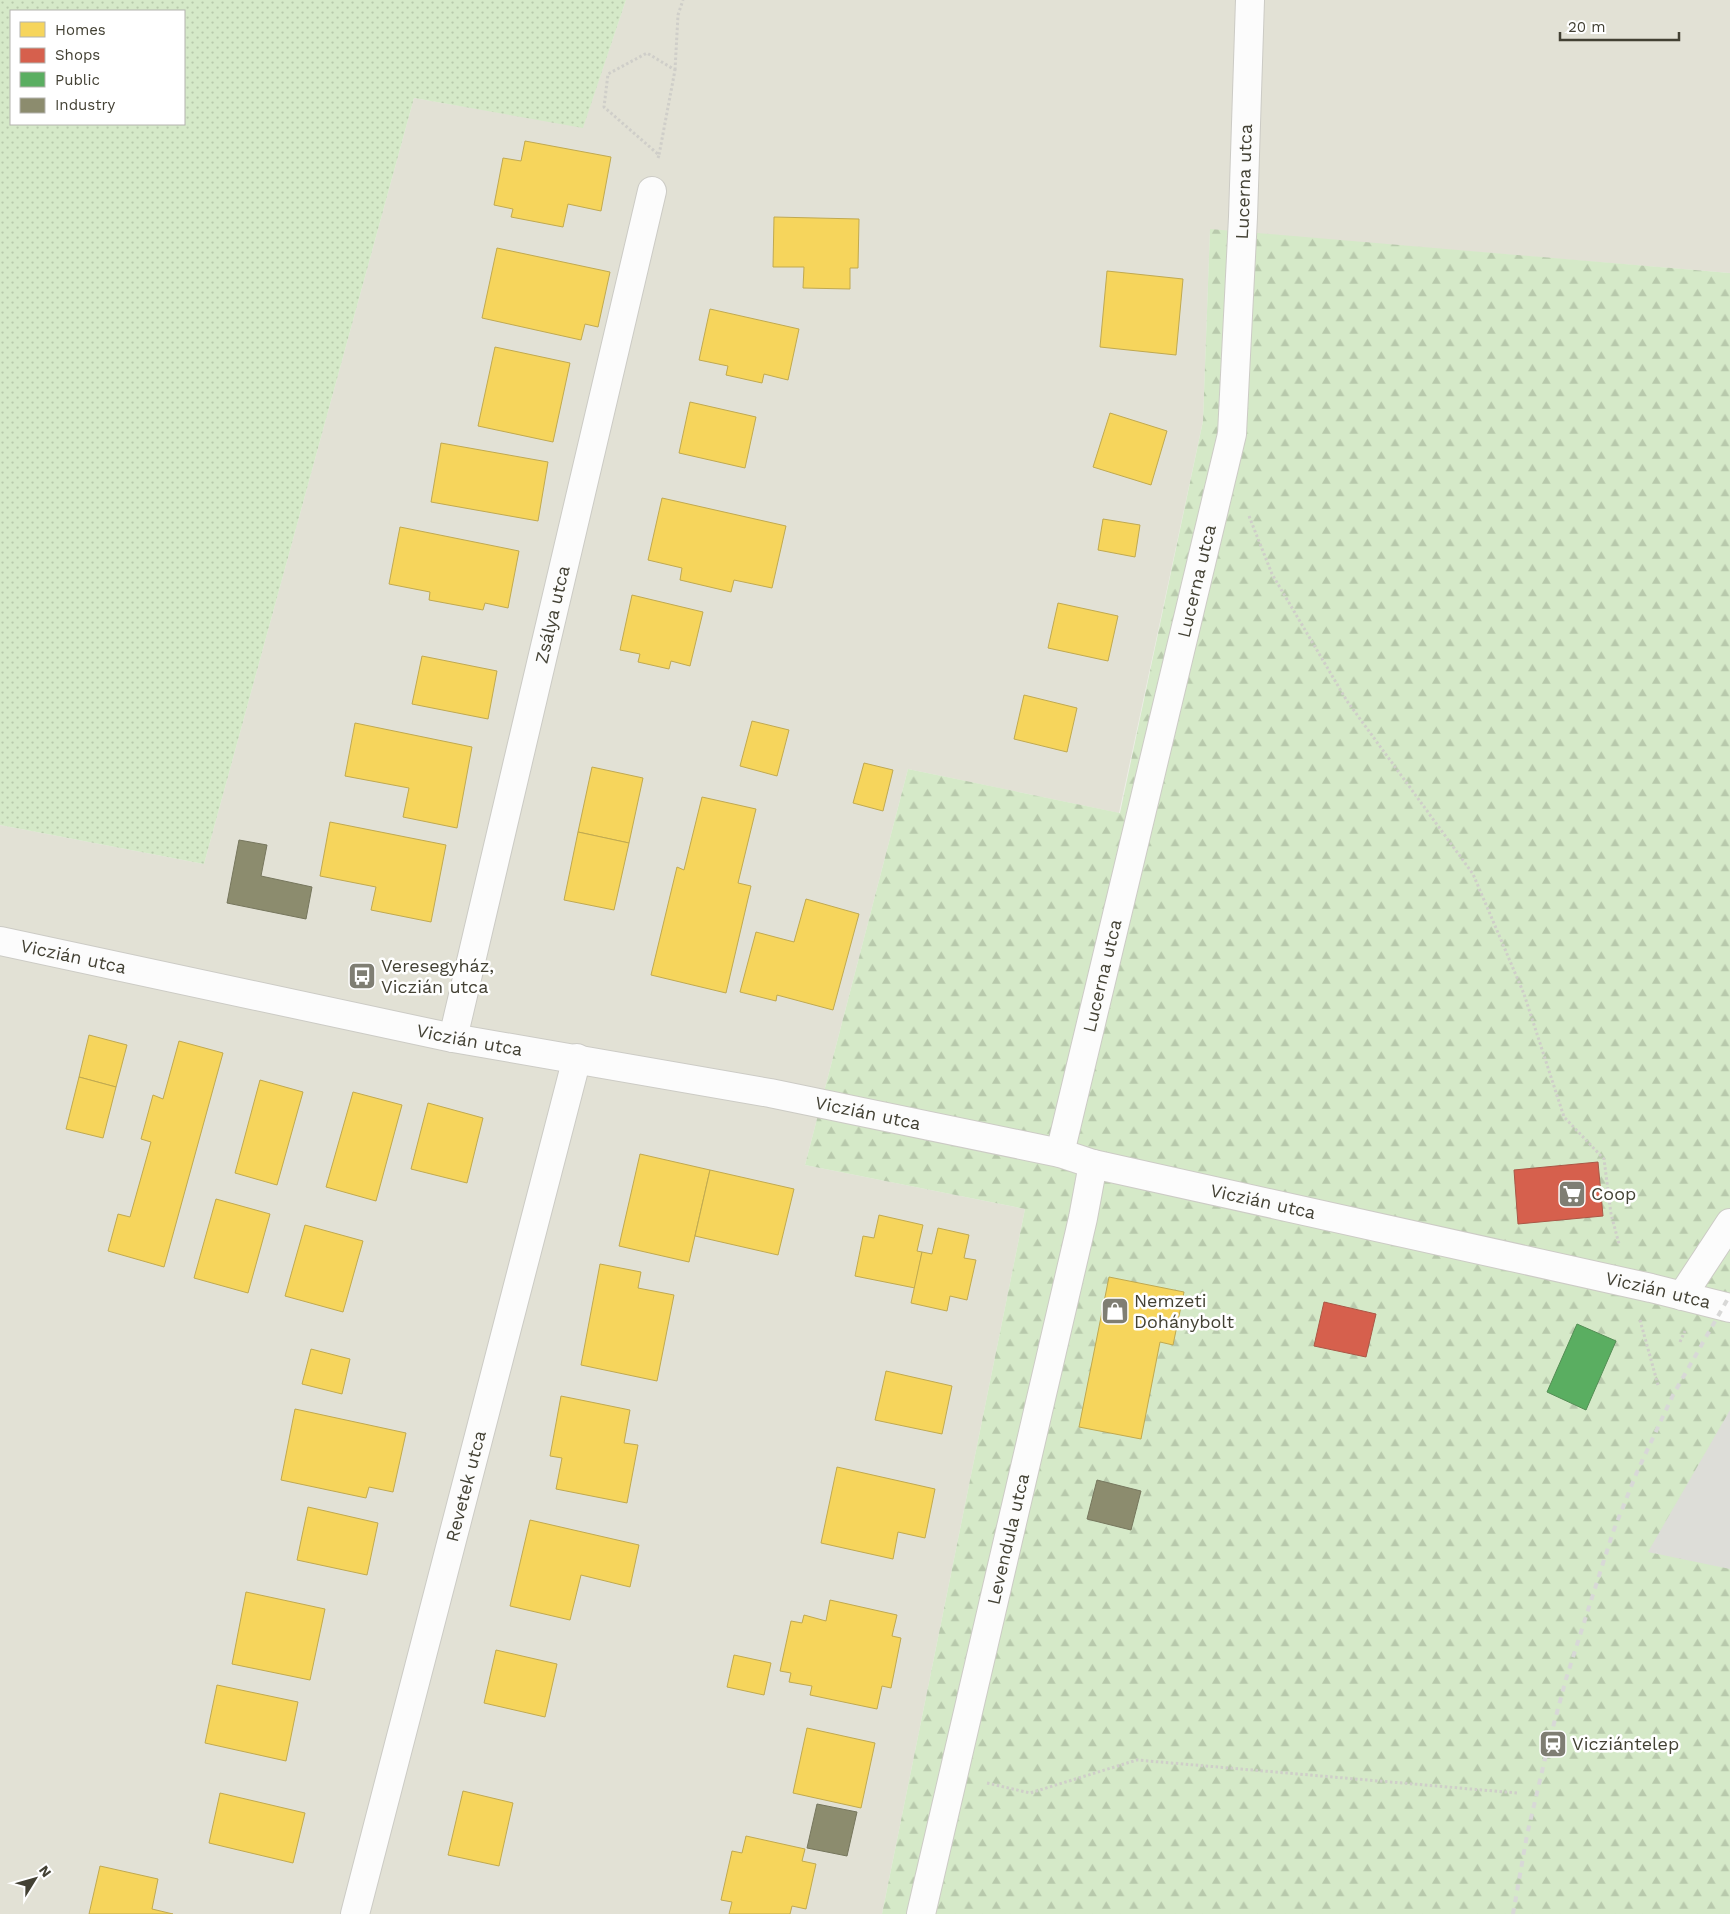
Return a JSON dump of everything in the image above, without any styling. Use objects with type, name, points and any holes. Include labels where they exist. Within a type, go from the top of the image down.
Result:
[{"type":"street","name":"Lucerna utca","points":[[1060,1153],[1232,434],[1243,217],[1250,0]]},
{"type":"street","name":"Zsálya utca","points":[[453,1038],[652,191]]},
{"type":"street","name":"Viczián utca","points":[[0,941],[453,1038],[770,1093],[1060,1153],[1093,1164],[1730,1308]]},
{"type":"street","name":"Revetek utca","points":[[355,1914],[577,1058]]},
{"type":"street","name":"Levendula utca","points":[[921,1914],[1083,1218],[1093,1164]]},
{"type":"street","points":[[1682,1296],[1730,1223]]},
{"type":"path","points":[[652,191],[675,70],[678,15],[683,0]]},
{"type":"path","points":[[659,155],[604,107],[608,74],[647,53],[675,70]]},
{"type":"path","points":[[1247,511],[1272,574],[1347,700],[1473,874],[1524,994],[1564,1117],[1604,1160],[1611,1214],[1658,1385]]},
{"type":"path","points":[[953,1776],[1030,1792],[1137,1760],[1517,1793]]},
{"type":"shaded area","points":[[626,0],[1730,0],[1730,273],[1210,230],[1203,421],[1119,813],[908,769],[805,1165],[1025,1209],[882,1914],[0,1914],[0,825],[204,864],[414,98],[583,127]]},
{"type":"shaded area","points":[[1730,1410],[1730,1569],[1648,1552]]},
{"type":"green space","points":[[0,0],[626,0],[583,128],[414,98],[204,864],[0,825]]},
{"type":"green space","points":[[1210,229],[1730,273],[1730,1914],[882,1914],[1025,1209],[805,1165],[908,769],[1120,813],[1203,421]]},
{"type":"building: Homes","points":[[525,141],[611,157],[601,211],[568,204],[563,227],[511,217],[513,209],[494,205],[503,158],[521,161]]},
{"type":"building: Homes","points":[[774,217],[859,219],[858,268],[850,268],[850,289],[803,288],[804,267],[773,267]]},
{"type":"building: Homes","points":[[497,248],[610,272],[598,327],[585,324],[581,340],[482,318]]},
{"type":"building: Homes","points":[[1107,271],[1183,279],[1176,355],[1100,347]]},
{"type":"building: Homes","points":[[710,309],[799,329],[788,380],[764,374],[762,383],[726,375],[728,366],[699,360]]},
{"type":"building: Homes","points":[[495,347],[570,363],[553,442],[478,426]]},
{"type":"building: Homes","points":[[690,402],[756,417],[745,468],[679,453]]},
{"type":"building: Homes","points":[[1110,413],[1167,431],[1151,485],[1093,467]]},
{"type":"building: Homes","points":[[441,443],[548,462],[538,521],[431,502]]},
{"type":"building: Homes","points":[[662,498],[786,526],[772,588],[734,580],[731,592],[680,580],[682,568],[648,560]]},
{"type":"building: Homes","points":[[1103,519],[1140,525],[1135,557],[1098,550]]},
{"type":"building: Homes","points":[[400,527],[519,551],[508,608],[485,603],[483,610],[429,600],[430,592],[389,584]]},
{"type":"building: Homes","points":[[632,595],[703,612],[690,666],[671,661],[669,669],[638,662],[640,654],[620,650]]},
{"type":"building: Homes","points":[[1058,603],[1118,616],[1108,661],[1048,648]]},
{"type":"building: Homes","points":[[422,656],[497,671],[488,719],[412,704]]},
{"type":"building: Homes","points":[[1024,695],[1077,708],[1067,752],[1014,739]]},
{"type":"building: Homes","points":[[752,721],[789,730],[777,776],[740,766]]},
{"type":"building: Homes","points":[[355,723],[472,747],[457,828],[403,817],[409,788],[345,776]]},
{"type":"building: Homes","points":[[864,763],[893,770],[883,811],[853,803]]},
{"type":"building: Homes","points":[[592,767],[643,778],[629,843],[578,832]]},
{"type":"building: Homes","points":[[702,797],[756,809],[738,883],[751,886],[726,993],[651,975],[677,867],[684,870]]},
{"type":"building: Homes","points":[[330,822],[446,845],[431,922],[371,910],[376,887],[320,876]]},
{"type":"building: Homes","points":[[578,832],[629,843],[614,910],[564,900]]},
{"type":"building: Homes","points":[[806,899],[859,914],[833,1010],[777,995],[776,1001],[740,992],[756,932],[794,942]]},
{"type":"building: Homes","points":[[89,1035],[127,1045],[116,1087],[79,1077]]},
{"type":"building: Homes","points":[[179,1041],[223,1053],[164,1267],[108,1251],[118,1214],[130,1217],[151,1142],[141,1139],[153,1095],[163,1099]]},
{"type":"building: Homes","points":[[79,1077],[116,1087],[103,1138],[66,1129]]},
{"type":"building: Homes","points":[[260,1080],[303,1092],[277,1185],[235,1173]]},
{"type":"building: Homes","points":[[353,1092],[402,1105],[376,1201],[326,1187]]},
{"type":"building: Homes","points":[[428,1103],[483,1118],[467,1183],[411,1169]]},
{"type":"building: Homes","points":[[640,1154],[710,1170],[689,1262],[619,1246]]},
{"type":"building: Homes","points":[[710,1170],[794,1189],[778,1255],[695,1236]]},
{"type":"building: Homes","points":[[216,1199],[270,1214],[248,1293],[194,1278]]},
{"type":"building: Homes","points":[[879,1215],[923,1225],[917,1251],[922,1252],[915,1288],[855,1276],[863,1236],[874,1238]]},
{"type":"building: Homes","points":[[305,1225],[363,1241],[343,1312],[285,1296]]},
{"type":"building: Homes","points":[[938,1228],[969,1235],[964,1258],[976,1260],[967,1300],[950,1296],[947,1311],[911,1303],[922,1252],[932,1254]]},
{"type":"building: Homes","points":[[600,1264],[641,1272],[638,1288],[674,1295],[657,1381],[581,1365]]},
{"type":"building: Homes","points":[[1109,1277],[1184,1292],[1173,1345],[1160,1342],[1141,1439],[1079,1427]]},
{"type":"building: Homes","points":[[311,1349],[350,1359],[342,1394],[302,1384]]},
{"type":"building: Homes","points":[[886,1371],[952,1386],[942,1434],[875,1420]]},
{"type":"building: Homes","points":[[561,1396],[630,1410],[624,1443],[638,1445],[627,1503],[556,1489],[562,1458],[550,1456]]},
{"type":"building: Homes","points":[[295,1409],[406,1433],[393,1492],[369,1487],[366,1498],[281,1480]]},
{"type":"building: Homes","points":[[837,1467],[935,1489],[925,1538],[898,1532],[893,1559],[821,1543]]},
{"type":"building: Homes","points":[[308,1507],[378,1523],[367,1575],[297,1560]]},
{"type":"building: Homes","points":[[530,1520],[639,1545],[630,1587],[581,1575],[570,1620],[510,1606]]},
{"type":"building: Homes","points":[[246,1592],[325,1609],[310,1680],[232,1664]]},
{"type":"building: Homes","points":[[830,1600],[897,1615],[892,1636],[901,1638],[891,1688],[882,1686],[877,1709],[810,1695],[812,1686],[789,1682],[791,1673],[780,1671],[791,1621],[802,1623],[804,1615],[826,1621]]},
{"type":"building: Homes","points":[[496,1650],[557,1664],[545,1717],[484,1703]]},
{"type":"building: Homes","points":[[734,1655],[771,1663],[764,1695],[727,1687]]},
{"type":"building: Homes","points":[[217,1685],[298,1702],[286,1761],[205,1743]]},
{"type":"building: Homes","points":[[807,1728],[875,1743],[861,1808],[793,1793]]},
{"type":"building: Homes","points":[[463,1791],[513,1803],[499,1866],[448,1855]]},
{"type":"building: Homes","points":[[220,1793],[305,1813],[293,1863],[209,1843]]},
{"type":"building: Homes","points":[[746,1836],[805,1849],[802,1861],[816,1864],[806,1909],[792,1906],[790,1914],[729,1914],[732,1902],[721,1900],[732,1851],[742,1853]]},
{"type":"building: Homes","points":[[100,1866],[158,1879],[152,1909],[173,1914],[89,1914]]},
{"type":"building: Shops","points":[[1598,1162],[1603,1216],[1518,1224],[1514,1170]]},
{"type":"building: Shops","points":[[1324,1302],[1376,1314],[1366,1357],[1314,1346]]},
{"type":"building: Public","points":[[1577,1324],[1616,1341],[1586,1410],[1547,1392]]},
{"type":"building: Industry","points":[[239,840],[267,845],[261,876],[312,887],[306,919],[227,903]]},
{"type":"building: Industry","points":[[1097,1480],[1141,1491],[1131,1530],[1087,1519]]},
{"type":"building: Industry","points":[[817,1804],[857,1812],[847,1856],[807,1848]]},
{"type":"railway","points":[[1513,1914],[1527,1835],[1549,1742],[1566,1679],[1613,1532],[1637,1472],[1673,1395],[1730,1295]]},
{"type":"place","name":"Veresegyház, Viczián utca","points":[[362,976]]},
{"type":"place","name":"Coop","points":[[1572,1194]]},
{"type":"place","name":"Nemzeti Dohánybolt","points":[[1115,1311]]},
{"type":"place","name":"Vicziántelep","points":[[1553,1744]]}]
